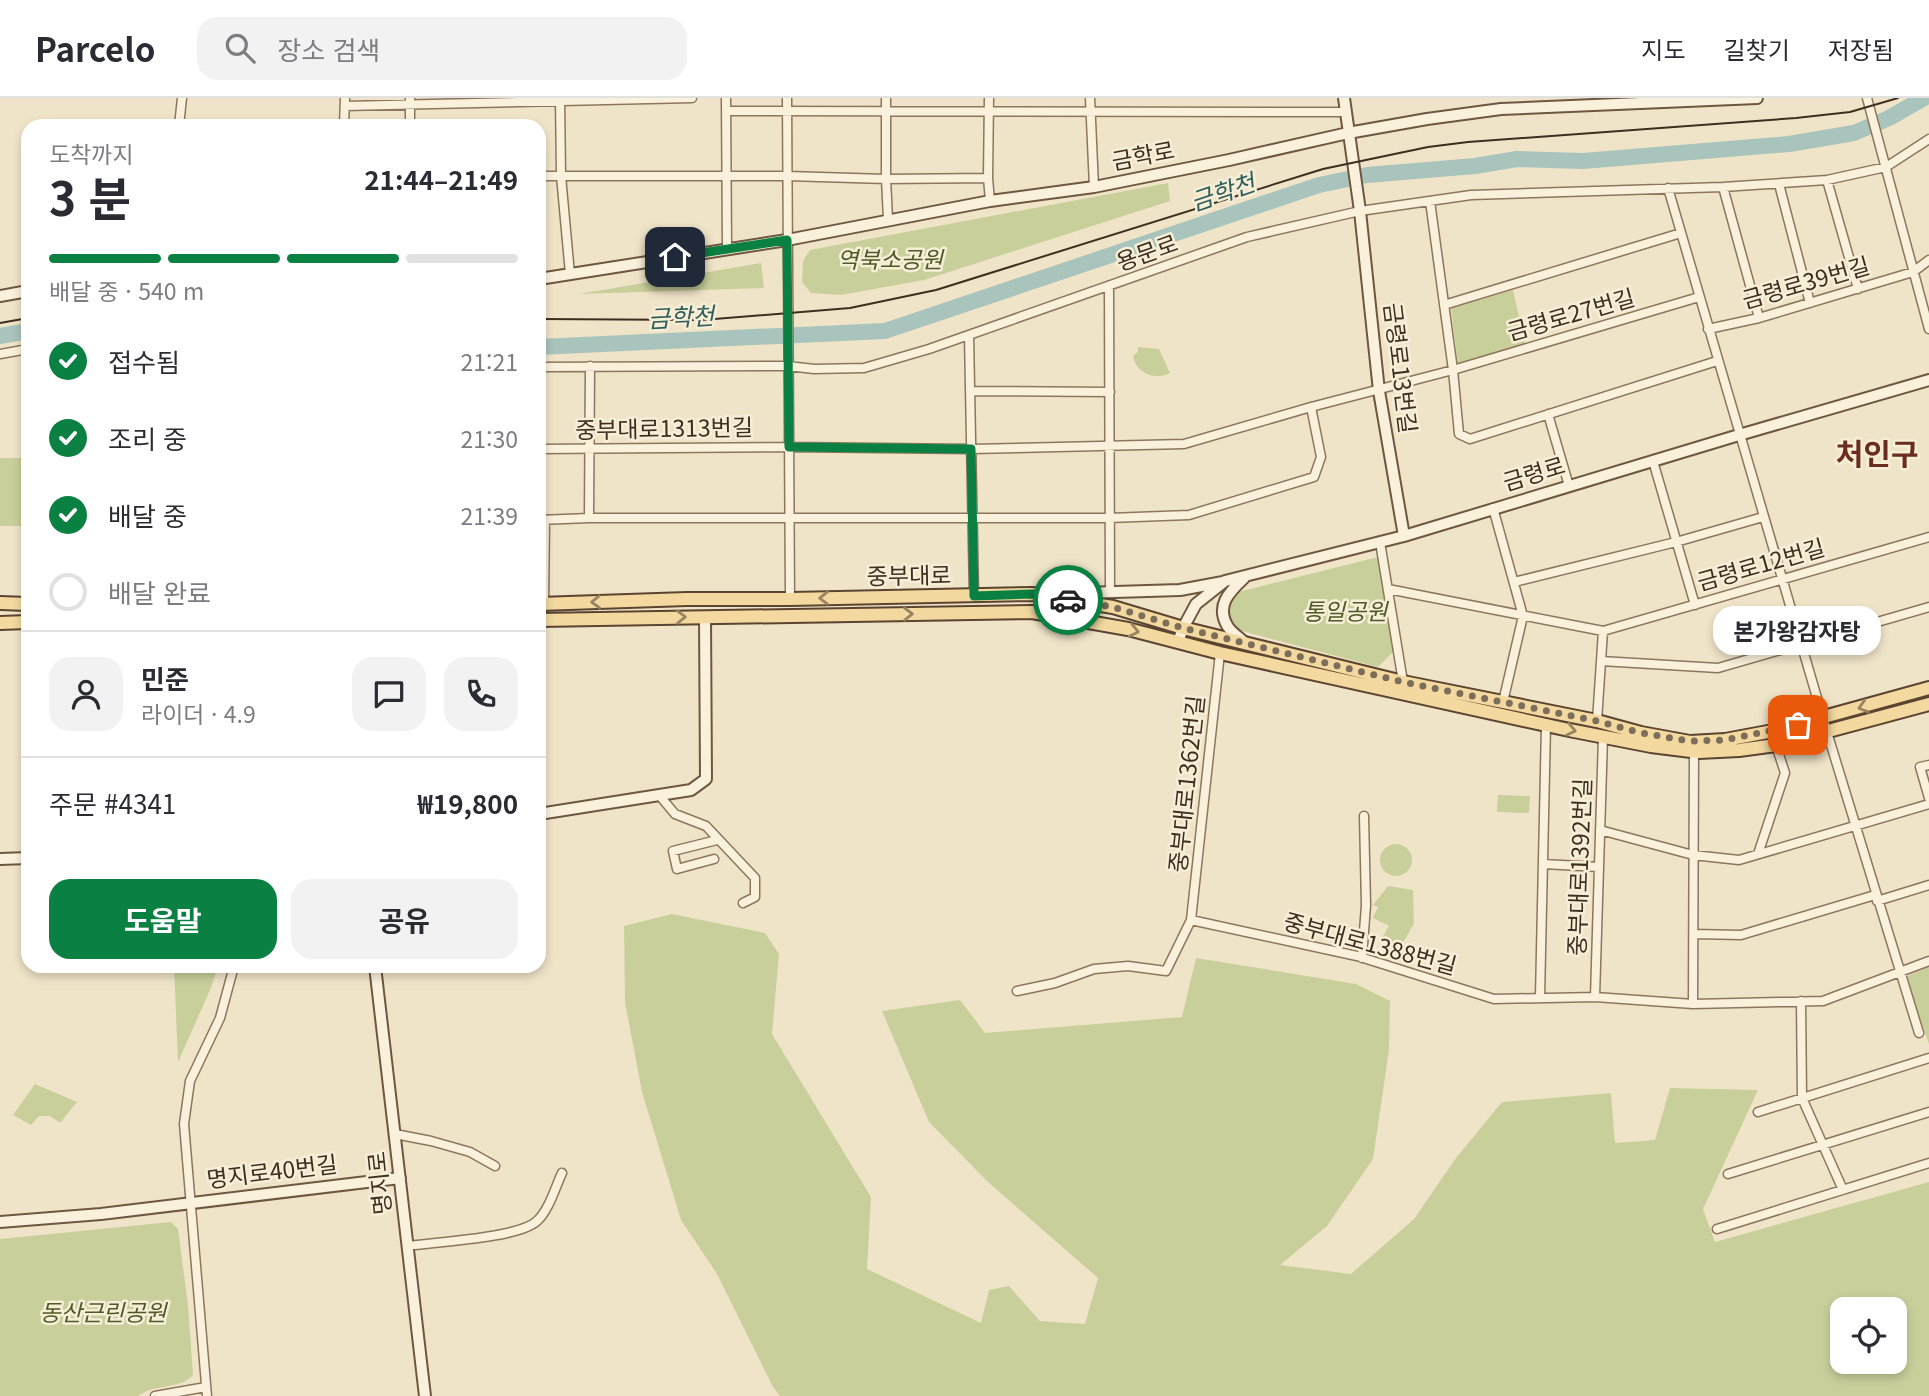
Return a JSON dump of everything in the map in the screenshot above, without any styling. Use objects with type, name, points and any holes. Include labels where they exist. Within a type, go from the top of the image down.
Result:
[{"type":"main road","name":"금령로13번길","points":[[1344,98],[1360,208],[1379,391],[1404,536]]},
{"type":"main road","name":"금학로","points":[[546,278],[787,240],[990,201],[1094,187],[1229,160],[1348,132],[1427,119],[1501,109],[1757,98]]},
{"type":"main road","points":[[0,296],[21,292]]},
{"type":"main road","name":"금령로","points":[[1178,642],[1196,604],[1225,581],[1404,536],[1929,380]]},
{"type":"main road","points":[[1245,643],[1228,627],[1222,609],[1228,593],[1247,575]]},
{"type":"main road","points":[[1032,594],[1180,590],[1225,581]]},
{"type":"main road","name":"중부대로","points":[[546,604],[1032,594],[1113,607],[1183,628],[1403,682],[1690,741],[1725,740],[1773,731],[1929,688]]},
{"type":"main road","points":[[0,603],[21,604]]},
{"type":"main road","name":"중부대로","points":[[546,620],[1032,612],[1128,629],[1220,653],[1603,737],[1694,751],[1739,750],[1776,745],[1929,704]]},
{"type":"main road","points":[[546,813],[691,790],[706,779],[705,617]]},
{"type":"main road","points":[[0,623],[21,622]]},
{"type":"main road","points":[[0,859],[21,858]]},
{"type":"main road","name":"명지로","points":[[376,973],[425,1396]]},
{"type":"main road","name":"명지로40번길","points":[[0,1222],[100,1214],[400,1178]]},
{"type":"street","points":[[180,119],[182,98]]},
{"type":"street","points":[[345,102],[692,98]]},
{"type":"street","points":[[726,98],[727,248]]},
{"type":"street","points":[[787,98],[790,599]]},
{"type":"street","points":[[886,98],[888,219]]},
{"type":"street","points":[[989,98],[990,201]]},
{"type":"street","points":[[1090,98],[1094,187]]},
{"type":"street","points":[[1867,98],[1929,329]]},
{"type":"street","points":[[560,99],[561,176],[570,274]]},
{"type":"street","points":[[410,101],[410,119]]},
{"type":"street","points":[[726,111],[1345,112]]},
{"type":"street","name":"용문로","points":[[546,367],[864,368],[929,349],[1247,237],[1360,208],[1471,195],[1723,187],[1827,180],[1886,167],[1929,139]]},
{"type":"street","points":[[546,176],[988,178]]},
{"type":"street","points":[[1827,180],[1858,289]]},
{"type":"street","points":[[1779,184],[1810,303]]},
{"type":"street","points":[[1723,187],[1759,318]]},
{"type":"street","points":[[1668,188],[1822,719],[1919,1033]]},
{"type":"street","points":[[1430,201],[1460,434],[1470,439],[1717,361]]},
{"type":"street","name":"금령로27번길","points":[[1444,305],[1681,233]]},
{"type":"street","name":"금령로39번길","points":[[1708,329],[1759,318],[1913,272],[1929,260]]},
{"type":"street","points":[[1110,286],[1110,591]]},
{"type":"street","name":"금령로27번길","points":[[1110,445],[1184,444],[1311,407],[1379,391],[1699,298]]},
{"type":"street","points":[[969,335],[974,596]]},
{"type":"street","points":[[0,354],[21,350]]},
{"type":"street","points":[[589,518],[590,366]]},
{"type":"street","points":[[970,391],[1110,392]]},
{"type":"street","points":[[546,520],[1109,518],[1189,515],[1314,477],[1321,457],[1311,407]]},
{"type":"street","points":[[1548,414],[1569,486]]},
{"type":"street","name":"중부대로1313번길","points":[[546,449],[971,449],[1110,445]]},
{"type":"street","points":[[1653,461],[1695,605]]},
{"type":"street","points":[[1493,508],[1524,616],[1503,702]]},
{"type":"street","points":[[1514,582],[1676,542],[1763,517]]},
{"type":"street","name":"금령로12번길","points":[[1388,589],[1604,631],[1929,537]]},
{"type":"street","points":[[1380,542],[1403,682]]},
{"type":"street","points":[[1601,661],[1718,668],[1929,607]]},
{"type":"street","points":[[1597,721],[1604,631]]},
{"type":"street","name":"중부대로1362번길","points":[[1017,990],[1055,982],[1094,969],[1128,966],[1166,971],[1191,920],[1220,653]]},
{"type":"street","points":[[1539,997],[1546,725]]},
{"type":"street","name":"중부대로1392번길","points":[[1595,997],[1603,737]]},
{"type":"street","points":[[1758,854],[1785,773],[1776,745]]},
{"type":"street","points":[[1693,1004],[1694,751]]},
{"type":"street","points":[[1929,765],[1920,767],[1929,797]]},
{"type":"street","points":[[659,795],[675,814],[706,826],[755,878],[755,897],[743,903]]},
{"type":"street","points":[[1600,830],[1693,855],[1739,860],[1929,804]]},
{"type":"street","points":[[1362,958],[1366,905],[1364,816]]},
{"type":"street","points":[[677,869],[673,851],[717,840]]},
{"type":"street","points":[[668,872],[714,859]]},
{"type":"street","points":[[1543,864],[1599,867]]},
{"type":"street","points":[[1693,934],[1741,934],[1929,885]]},
{"type":"street","name":"중부대로1388번길","points":[[1191,920],[1362,958],[1494,999],[1595,997],[1693,1004],[1823,1001],[1929,961]]},
{"type":"street","name":"명지로40번길","points":[[207,1392],[184,1124],[190,1081],[220,1018],[232,973]]},
{"type":"street","points":[[1801,1000],[1802,1098],[1843,1190]]},
{"type":"street","points":[[1758,1112],[1929,1058]]},
{"type":"street","points":[[1728,1174],[1929,1112]]},
{"type":"street","points":[[395,1134],[470,1152],[495,1166]]},
{"type":"street","points":[[1717,1229],[1929,1163]]},
{"type":"street","points":[[408,1245],[495,1235],[527,1228],[537,1221],[544,1211],[562,1173]]},
{"type":"street","points":[[155,1396],[207,1392]]},
{"type":"green space","name":"역북소공원","points":[[1168,183],[1170,201],[924,280],[841,295],[811,293],[802,282],[803,261],[810,250]]},
{"type":"green space","points":[[761,263],[764,288],[579,294]]},
{"type":"green space","points":[[1513,290],[1525,344],[1458,364],[1451,308]]},
{"type":"green space","points":[[1138,347],[1159,349],[1170,373],[1152,376],[1142,371],[1133,356],[1138,352]]},
{"type":"green space","points":[[0,458],[21,458],[21,526],[0,526]]},
{"type":"green space","name":"통일공원","points":[[1382,556],[1397,648],[1378,667],[1238,630],[1228,620],[1228,605],[1234,593]]},
{"type":"green space","points":[[1498,795],[1530,796],[1529,813],[1497,812]]},
{"type":"green space","points":[[1396,844],[1407,849],[1412,860],[1407,871],[1396,876],[1385,871],[1380,860],[1385,849]]},
{"type":"green space","points":[[1388,886],[1413,890],[1414,924],[1399,949],[1382,938],[1389,926],[1373,918],[1378,907],[1373,905]]},
{"type":"green space","points":[[672,914],[765,933],[779,954],[772,1034],[871,1197],[867,1269],[981,1323],[989,1290],[1009,1286],[1040,1321],[1085,1324],[1098,1278],[988,1182],[929,1122],[882,1011],[960,1000],[985,1033],[1182,1017],[1196,958],[1356,984],[1390,1001],[1389,1050],[1373,1159],[1327,1226],[1280,1265],[1351,1274],[1414,1219],[1456,1158],[1502,1102],[1611,1093],[1615,1143],[1655,1140],[1670,1088],[1758,1090],[1703,1209],[1715,1242],[1929,1182],[1929,1396],[780,1396],[717,1274],[681,1220],[642,1092],[625,1002],[624,926]]},
{"type":"green space","points":[[1929,967],[1929,1044],[1905,977]]},
{"type":"green space","points":[[174,973],[216,973],[211,988],[178,1062]]},
{"type":"green space","points":[[35,1084],[77,1102],[60,1123],[50,1116],[39,1116],[31,1125],[13,1115]]},
{"type":"green space","name":"동산근린공원","points":[[171,1222],[178,1229],[188,1305],[193,1375],[181,1383],[152,1389],[138,1396],[0,1396],[0,1239]]},
{"type":"waterway","name":"금학천","points":[[546,347],[885,331],[1319,185],[1367,175],[1475,166],[1517,159],[1583,161],[1789,144],[1854,133],[1889,118],[1924,98]]},
{"type":"waterway","name":"금학천","points":[[0,336],[21,332]]},
{"type":"tram line","points":[[546,319],[702,320],[850,308],[936,290],[1323,169],[1428,147],[1796,118],[1850,112],[1898,98]]},
{"type":"tram line","points":[[0,323],[21,319]]},
{"type":"way so far","points":[[1068,600],[1113,607],[1183,628],[1403,682],[1597,721],[1641,733],[1690,741],[1725,740],[1798,725]]},
{"type":"place","name":"본가왕감자탕","points":[[1798,725]]},
{"type":"district","name":"처인구","points":[[1877,455]]},
{"type":"route","points":[[675,257],[787,240],[789,447],[971,449],[974,596],[1032,594],[1068,600]]}]
